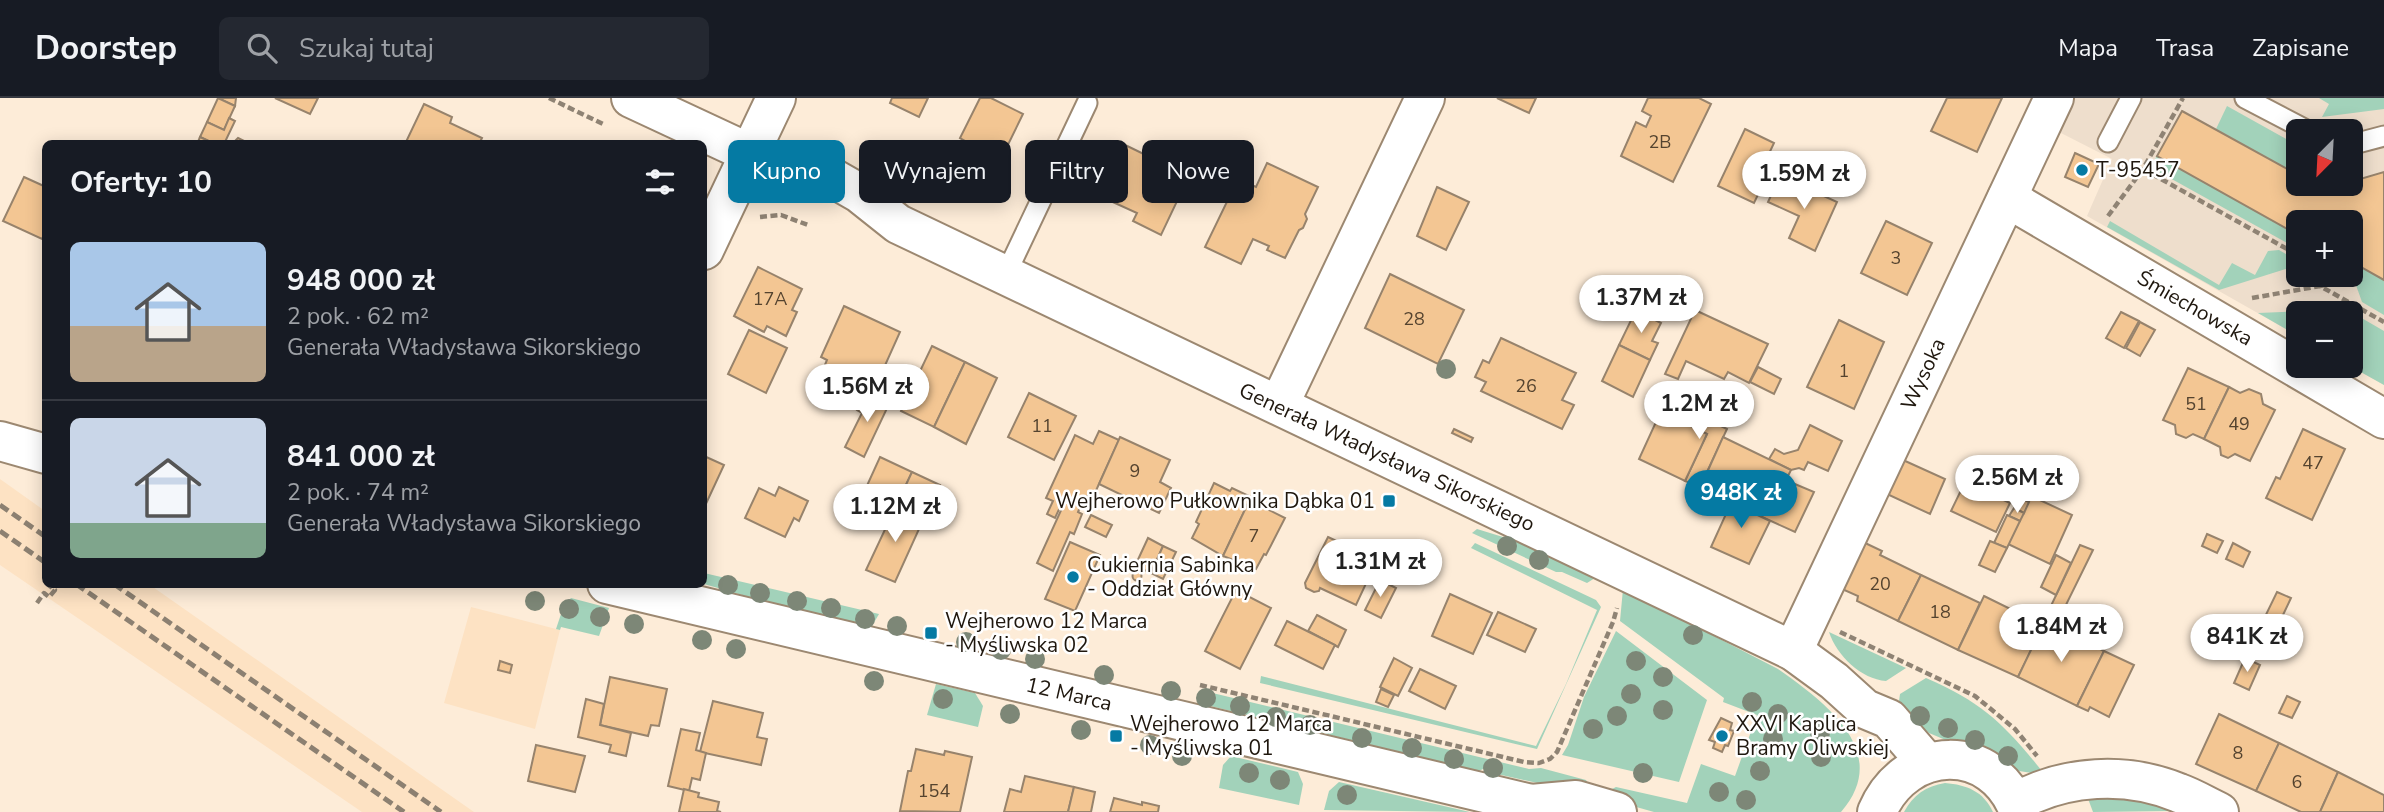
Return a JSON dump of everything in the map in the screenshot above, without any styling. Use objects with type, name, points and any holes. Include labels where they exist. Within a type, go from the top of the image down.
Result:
[{"type":"street","points":[[755,140],[776,98]]},
{"type":"street","points":[[1279,405],[1425,98]]},
{"type":"street","name":"Wysoka","points":[[1793,651],[2054,98]]},
{"type":"street","name":"Generała Władysława Sikorskiego","points":[[620,112],[728,146]]},
{"type":"street","name":"Generała Władysława Sikorskiego","points":[[845,185],[898,224],[1793,651],[1834,681],[1865,709],[1872,734],[1912,771]]},
{"type":"street","points":[[707,244],[728,198]]},
{"type":"street","name":"Śmiechowska","points":[[2007,198],[2384,419]]},
{"type":"street","name":"12 Marca","points":[[623,588],[1535,809],[1576,800],[1617,812]]},
{"type":"street","points":[[1877,812],[1885,794],[1912,771],[1948,760],[1969,762],[1988,771],[2004,784],[2017,807],[2027,795],[2071,781],[2113,779],[2136,781],[2178,792],[2219,812]]},
{"type":"lane","points":[[2108,142],[2131,98]]},
{"type":"lane","points":[[2245,98],[2286,119]]},
{"type":"lane","points":[[1005,276],[1087,103]]},
{"type":"lane","points":[[2363,142],[2384,136]]},
{"type":"path","points":[[549,98],[620,112]]},
{"type":"path","points":[[2102,225],[2143,169],[2183,98]]},
{"type":"path","points":[[2143,169],[2286,248]]},
{"type":"path","points":[[754,218],[781,215],[808,225]]},
{"type":"path","points":[[2251,299],[2315,287]]},
{"type":"path","points":[[2322,287],[2384,323]]},
{"type":"path","points":[[37,603],[44,593],[49,597],[55,590],[52,588]]},
{"type":"path","points":[[1494,754],[1539,763],[1550,759],[1557,752],[1613,622],[1617,601]]},
{"type":"shaded area","points":[[2075,98],[2384,98],[2384,385],[2363,373],[2363,301],[2286,301],[2286,329],[2087,216],[2112,159],[2059,132]]},
{"type":"shaded area","points":[[0,479],[42,509],[42,588],[154,588],[474,812],[362,812],[0,565]]},
{"type":"shaded area","points":[[471,607],[560,630],[535,729],[444,703]]},
{"type":"green space","points":[[2319,98],[2384,98],[2384,109],[2322,117],[2329,104]]},
{"type":"green space","points":[[2227,106],[2286,139],[2286,168],[2216,129]]},
{"type":"green space","points":[[2157,156],[2286,228],[2286,242],[2150,167]]},
{"type":"green space","points":[[2110,221],[2219,285],[2232,263],[2255,275],[2268,251],[2279,250],[2286,254],[2286,269],[2219,290],[2107,227]]},
{"type":"green space","points":[[2363,268],[2384,280],[2384,315],[2362,301],[2357,287],[2363,287]]},
{"type":"green space","points":[[2286,312],[2286,329],[2258,313]]},
{"type":"green space","points":[[2363,319],[2384,331],[2384,385],[2363,373]]},
{"type":"green space","points":[[1477,529],[1516,541],[1595,578],[1587,583],[1556,572],[1472,533]]},
{"type":"green space","points":[[1475,543],[1596,600],[1601,607],[1537,749],[1260,683],[1261,676],[1536,746],[1597,610],[1471,548]]},
{"type":"green space","points":[[707,574],[879,614],[872,626],[763,601],[707,585]]},
{"type":"green space","points":[[1623,589],[1778,669],[1832,713],[1847,730],[1856,749],[1860,769],[1855,790],[1841,812],[1654,812],[1608,799],[1610,790],[1616,787],[1687,803],[1701,764],[1735,776],[1757,715],[1723,702],[1724,698],[1620,621]]},
{"type":"green space","points":[[571,598],[609,608],[599,636],[561,627],[560,630],[556,629],[564,605]]},
{"type":"green space","points":[[1616,631],[1707,700],[1679,782],[1562,755],[1584,697]]},
{"type":"green space","points":[[1829,632],[1906,668],[1886,681],[1868,676],[1844,658]]},
{"type":"green space","points":[[1926,678],[1963,696],[1991,716],[2042,771],[2019,771],[1929,733],[1899,701],[1900,694]]},
{"type":"green space","points":[[936,684],[975,693],[983,706],[978,727],[927,715]]},
{"type":"green space","points":[[1200,690],[1529,769],[1541,768],[1586,780],[1590,786],[1578,792],[1488,772],[1485,768],[1479,771],[1202,704]]},
{"type":"green space","points":[[1231,756],[1298,772],[1303,784],[1299,805],[1219,788],[1223,765]]},
{"type":"green space","points":[[1339,782],[1470,812],[1324,810],[1329,791]]},
{"type":"green space","points":[[1945,783],[1974,790],[1993,812],[1904,812],[1921,792]]},
{"type":"green space","points":[[2087,796],[2143,801],[2170,811],[2093,812]]},
{"type":"building","points":[[218,98],[236,98],[235,106]]},
{"type":"building","points":[[218,98],[235,106],[224,130],[207,122]]},
{"type":"building","points":[[275,98],[318,98],[310,114]]},
{"type":"building","points":[[892,98],[928,98],[919,117],[890,103]]},
{"type":"building","points":[[980,98],[991,98],[1023,114],[1010,140],[960,138]]},
{"type":"building","points":[[1497,98],[1536,98],[1529,113]]},
{"type":"building","points":[[1648,98],[1699,98],[1711,104],[1673,182],[1621,156],[1636,122],[1646,127],[1651,116],[1642,111]]},
{"type":"building","points":[[1947,98],[2002,98],[1977,152],[1931,131]]},
{"type":"building","points":[[424,104],[452,117],[450,123],[482,138],[481,140],[407,140]]},
{"type":"building","points":[[2182,111],[2286,168],[2286,196],[2363,196],[2363,178],[2384,172],[2384,280],[2363,268],[2363,210],[2286,210],[2286,228],[2157,156]]},
{"type":"building","points":[[229,118],[235,121],[226,140],[206,140],[200,137],[207,122],[224,130]]},
{"type":"building","points":[[1745,129],[1774,143],[1758,177],[1765,180],[1754,203],[1718,186]]},
{"type":"building","points":[[1128,146],[1142,153],[1142,203],[1176,203],[1161,235],[1133,221],[1137,213],[1115,203],[1128,203]]},
{"type":"building","name":"T-95457","points":[[2075,153],[2099,164],[2088,187],[2065,177]]},
{"type":"building","points":[[1267,163],[1318,187],[1305,214],[1307,219],[1303,228],[1299,230],[1285,258],[1267,250],[1269,246],[1253,239],[1241,264],[1205,247],[1226,203],[1254,203],[1254,186],[1256,187]]},
{"type":"building","points":[[1780,176],[1837,202],[1815,251],[1789,238],[1799,216],[1768,202]]},
{"type":"building","points":[[24,177],[42,185],[42,239],[3,221]]},
{"type":"building","points":[[1437,187],[1469,202],[1446,250],[1417,236]]},
{"type":"building","points":[[1886,221],[1932,243],[1907,295],[1861,273]]},
{"type":"building","points":[[758,267],[802,289],[792,310],[797,312],[786,336],[767,326],[764,332],[734,316]]},
{"type":"building","points":[[1390,274],[1464,310],[1438,364],[1365,328]]},
{"type":"building","points":[[844,306],[900,332],[874,390],[824,367],[827,360],[821,357]]},
{"type":"building","points":[[1636,310],[1661,323],[1652,341],[1658,343],[1650,360],[1619,345]]},
{"type":"building","points":[[1695,310],[1768,344],[1749,383],[1728,372],[1724,379],[1686,361],[1678,379],[1665,374]]},
{"type":"building","points":[[2121,312],[2139,321],[2124,348],[2106,338]]},
{"type":"building","points":[[1839,320],[1884,342],[1854,409],[1807,387]]},
{"type":"building","points":[[2140,322],[2155,330],[2140,356],[2126,348]]},
{"type":"building","points":[[749,330],[787,348],[766,393],[728,374]]},
{"type":"building","points":[[1501,338],[1576,373],[1562,400],[1574,405],[1562,429],[1481,391],[1486,382],[1475,377],[1483,360],[1489,363]]},
{"type":"building","points":[[1619,345],[1650,360],[1633,397],[1602,381]]},
{"type":"building","points":[[932,346],[965,362],[934,427],[901,411]]},
{"type":"building","points":[[965,362],[997,378],[966,444],[934,427]]},
{"type":"building","points":[[1758,367],[1781,379],[1774,394],[1750,382]]},
{"type":"building","points":[[2188,368],[2229,387],[2204,439],[2193,434],[2186,438],[2176,434],[2175,425],[2163,420]]},
{"type":"building","points":[[2229,387],[2240,393],[2249,389],[2261,394],[2263,404],[2275,410],[2250,461],[2235,454],[2228,458],[2221,455],[2220,447],[2204,439]]},
{"type":"building","points":[[865,392],[889,404],[864,457],[845,447],[862,413],[857,410]]},
{"type":"building","points":[[1029,393],[1076,416],[1054,460],[1008,437]]},
{"type":"building","points":[[1670,401],[1727,429],[1700,487],[1685,481],[1707,434],[1664,413]]},
{"type":"building","points":[[1661,411],[1707,434],[1685,481],[1639,459]]},
{"type":"building","points":[[1810,425],[1842,441],[1828,471],[1808,462],[1804,470],[1791,470],[1769,459],[1775,449],[1784,454],[1798,450]]},
{"type":"building","points":[[1454,429],[1473,438],[1471,442],[1452,433]]},
{"type":"building","points":[[2303,429],[2345,449],[2312,520],[2266,498],[2276,477],[2280,479]]},
{"type":"building","points":[[1099,431],[1119,440],[1094,495],[1089,493],[1083,500],[1078,512],[1082,514],[1074,534],[1070,532],[1053,571],[1037,563],[1063,506],[1061,505],[1055,518],[1047,514],[1053,501],[1046,498],[1075,435],[1093,444]]},
{"type":"building","points":[[1120,437],[1170,460],[1160,482],[1171,488],[1159,513],[1099,484]]},
{"type":"building","points":[[1723,437],[1791,470],[1776,494],[1760,487],[1754,501],[1736,492],[1732,495],[1705,477]]},
{"type":"building","points":[[707,457],[724,465],[707,502]]},
{"type":"building","points":[[880,457],[912,472],[897,504],[865,490]]},
{"type":"building","points":[[1903,460],[1945,479],[1930,514],[1887,494]]},
{"type":"building","points":[[912,472],[940,485],[924,518],[897,504]]},
{"type":"building","points":[[1783,479],[1814,492],[1795,532],[1749,511],[1760,487],[1776,494]]},
{"type":"building","points":[[1965,482],[2010,503],[1996,532],[1951,511]]},
{"type":"building","points":[[1214,483],[1251,497],[1223,556],[1192,538],[1199,524],[1196,522]]},
{"type":"building","points":[[779,487],[808,501],[799,521],[794,518],[785,537],[745,518],[759,488],[775,496]]},
{"type":"building","points":[[1736,492],[1754,501],[1749,511],[1770,521],[1749,564],[1711,547]]},
{"type":"building","points":[[2031,496],[2072,515],[2050,564],[2008,544]]},
{"type":"building","points":[[1251,497],[1285,518],[1256,569],[1223,556]]},
{"type":"building","points":[[2020,498],[2029,502],[2024,513],[2015,508]]},
{"type":"building","points":[[897,504],[924,518],[895,582],[866,570]]},
{"type":"building","points":[[2014,508],[2024,513],[2020,521],[2009,516]]},
{"type":"building","points":[[1091,515],[1112,525],[1106,537],[1085,527]]},
{"type":"building","points":[[2007,515],[2020,521],[2007,548],[1994,543]]},
{"type":"building","points":[[2207,534],[2223,541],[2217,553],[2202,546]]},
{"type":"building","points":[[1328,537],[1377,560],[1356,605],[1320,588],[1314,592],[1306,588],[1305,583]]},
{"type":"building","points":[[1148,538],[1163,546],[1151,573],[1135,566]]},
{"type":"building","points":[[1990,541],[2007,548],[1995,572],[1979,565]]},
{"type":"building","name":"Cukiernia Sabinka - Oddział Główny","points":[[1070,542],[1100,555],[1075,611],[1045,599]]},
{"type":"building","points":[[1863,542],[1882,551],[1880,555],[1921,575],[1898,621],[1857,601],[1858,596],[1842,589]]},
{"type":"building","points":[[2233,543],[2250,552],[2243,567],[2226,559]]},
{"type":"building","points":[[2080,545],[2093,550],[2061,615],[2049,610]]},
{"type":"building","points":[[1163,546],[1176,552],[1163,579],[1151,573]]},
{"type":"building","points":[[2056,555],[2071,563],[2056,595],[2041,587]]},
{"type":"building","points":[[1137,571],[1142,576],[1137,581],[1132,576]]},
{"type":"building","points":[[1921,575],[1980,603],[1958,650],[1898,621]]},
{"type":"building","points":[[1380,580],[1396,588],[1381,618],[1365,610]]},
{"type":"building","points":[[1236,590],[1271,608],[1240,669],[1205,651]]},
{"type":"building","points":[[2277,592],[2291,598],[2273,636],[2259,629]]},
{"type":"building","points":[[1450,594],[1492,613],[1473,654],[1432,636]]},
{"type":"building","points":[[1984,596],[2043,625],[2018,677],[1958,650]]},
{"type":"building","points":[[1498,612],[1536,629],[1525,652],[1487,635]]},
{"type":"building","points":[[1317,615],[1346,630],[1338,647],[1308,631]]},
{"type":"building","points":[[1287,621],[1335,645],[1323,669],[1275,645]]},
{"type":"building","points":[[2045,621],[2104,651],[2077,706],[2018,677]]},
{"type":"building","points":[[2104,651],[2134,665],[2109,717],[2090,707],[2088,711],[2077,706]]},
{"type":"building","points":[[1394,658],[1412,668],[1398,696],[1380,687]]},
{"type":"building","points":[[2245,658],[2260,665],[2249,690],[2234,683]]},
{"type":"building","points":[[500,661],[512,665],[510,673],[498,670]]},
{"type":"building","points":[[1420,669],[1456,686],[1445,709],[1409,691]]},
{"type":"building","points":[[610,677],[667,689],[659,726],[651,725],[648,736],[600,725]]},
{"type":"building","points":[[1381,689],[1394,695],[1388,707],[1376,702]]},
{"type":"building","points":[[2287,696],[2300,702],[2292,718],[2279,713]]},
{"type":"building","points":[[586,699],[604,704],[600,725],[631,733],[626,756],[609,752],[611,745],[578,737]]},
{"type":"building","points":[[713,701],[763,713],[757,737],[767,739],[761,765],[700,752]]},
{"type":"building","points":[[2219,714],[2279,743],[2256,791],[2196,764]]},
{"type":"building","name":"XXVI Kaplica Bramy Oliwskiej","points":[[1721,718],[1732,723],[1730,730],[1734,731],[1728,746],[1725,745],[1722,752],[1713,748],[1715,742],[1709,740]]},
{"type":"building","points":[[681,729],[700,733],[696,750],[706,753],[700,780],[692,778],[689,791],[668,786]]},
{"type":"building","points":[[2279,743],[2338,772],[2320,812],[2301,812],[2256,791]]},
{"type":"building","points":[[536,745],[585,756],[575,792],[528,781]]},
{"type":"building","points":[[916,749],[944,755],[945,751],[972,757],[960,812],[900,811],[908,771],[911,771]]},
{"type":"building","points":[[2338,772],[2384,795],[2384,812],[2320,812]]},
{"type":"building","points":[[1025,776],[1074,787],[1068,812],[1004,812],[1010,789],[1021,792]]},
{"type":"building","points":[[1074,787],[1095,792],[1091,812],[1068,812]]},
{"type":"building","points":[[684,789],[699,793],[698,797],[719,802],[717,811],[721,812],[679,812]]},
{"type":"building","points":[[1114,798],[1159,806],[1158,812],[1110,812]]},
{"type":"railway","points":[[0,505],[42,534]]},
{"type":"railway","points":[[0,531],[42,560]]},
{"type":"railway","points":[[82,588],[404,812]]},
{"type":"railway","points":[[120,588],[441,812]]},
{"type":"place","name":"T-95457","points":[[2082,170]]},
{"type":"place","name":"Wejherowo Pułkownika Dąbka 01","points":[[1389,501]]},
{"type":"place","name":"Cukiernia Sabinka - Oddział Główny","points":[[1073,577]]},
{"type":"place","name":"Wejherowo 12 Marca - Myśliwska 02","points":[[931,633]]},
{"type":"place","name":"Wejherowo 12 Marca - Myśliwska 01","points":[[1116,736]]},
{"type":"place","name":"XXVI Kaplica Bramy Oliwskiej","points":[[1722,736]]}]
